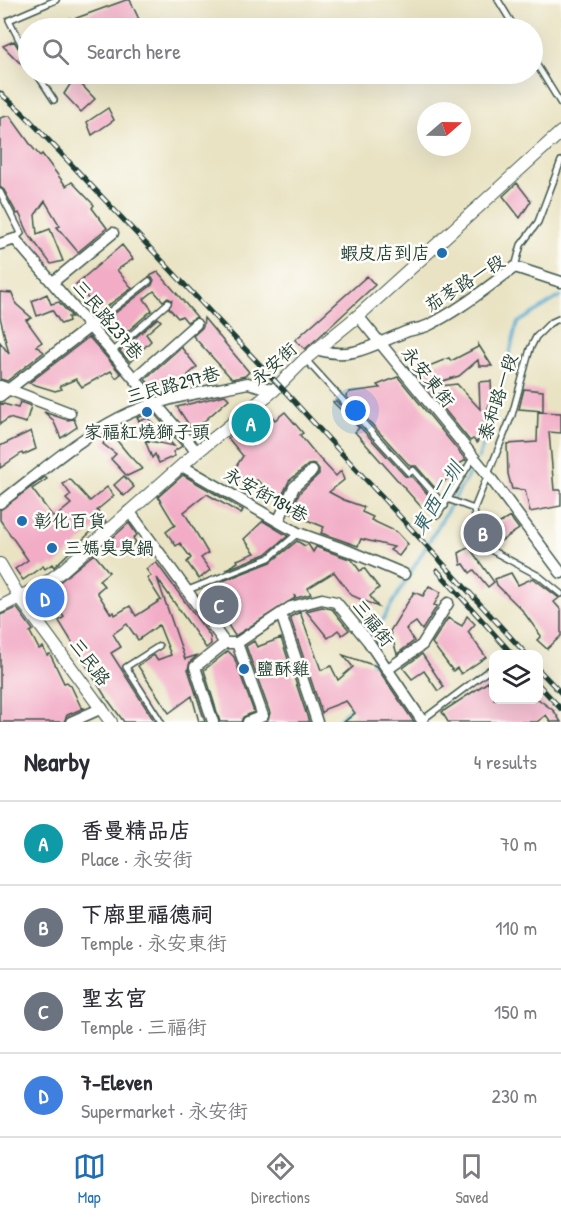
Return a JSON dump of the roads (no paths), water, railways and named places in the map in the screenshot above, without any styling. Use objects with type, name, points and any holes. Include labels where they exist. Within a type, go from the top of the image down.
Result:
[{"type":"street","name":"永安街","points":[[0,607],[20,598],[62,571],[197,452],[274,390],[305,359],[319,350],[358,316],[561,132]]},
{"type":"street","points":[[53,282],[113,232]]},
{"type":"street","points":[[0,244],[15,239]]},
{"type":"street","name":"三民路237巷","points":[[15,239],[92,325],[197,452]]},
{"type":"street","name":"茄苳路一段","points":[[319,350],[336,355],[362,351],[380,344],[450,314],[515,267],[561,282]]},
{"type":"street","name":"永安東街","points":[[358,316],[489,476]]},
{"type":"street","points":[[135,378],[196,324]]},
{"type":"street","points":[[3,391],[92,325]]},
{"type":"street","name":"三民路297巷","points":[[0,503],[57,459],[119,418],[155,404],[248,383],[274,390]]},
{"type":"street","points":[[3,391],[70,413]]},
{"type":"street","name":"永安街184巷","points":[[182,466],[298,533],[404,574]]},
{"type":"street","points":[[278,522],[294,487],[312,471]]},
{"type":"street","points":[[489,476],[561,573]]},
{"type":"street","points":[[129,511],[225,643]]},
{"type":"street","name":"三民路","points":[[0,564],[20,598],[111,722]]},
{"type":"street","name":"三福街","points":[[237,643],[291,607],[322,599],[336,602],[376,652],[422,721]]},
{"type":"street","points":[[388,669],[422,645],[448,603]]},
{"type":"street","points":[[281,614],[317,722]]},
{"type":"street","points":[[213,722],[195,667],[225,643],[237,643],[264,719],[248,722]]},
{"type":"street","points":[[70,722],[102,708]]},
{"type":"lane","points":[[18,38],[9,20],[56,0]]},
{"type":"lane","points":[[498,0],[509,18]]},
{"type":"lane","points":[[543,75],[561,104]]},
{"type":"lane","points":[[44,84],[54,100]]},
{"type":"lane","points":[[515,267],[521,245],[538,222],[561,161]]},
{"type":"lane","points":[[0,192],[21,233],[15,239]]},
{"type":"lane","points":[[92,325],[149,281]]},
{"type":"lane","points":[[113,351],[168,303]]},
{"type":"lane","name":"泰和路一段","points":[[474,509],[489,476],[519,394],[530,349],[536,337],[550,323],[561,318]]},
{"type":"lane","points":[[305,359],[409,473],[413,470],[445,506]]},
{"type":"lane","points":[[438,514],[450,500],[473,458]]},
{"type":"lane","points":[[450,500],[474,509],[477,534],[487,548],[539,576],[561,594]]},
{"type":"lane","points":[[188,590],[269,558],[298,533]]},
{"type":"lane","points":[[159,646],[126,667],[161,722]]},
{"type":"lane","points":[[422,721],[489,670]]},
{"type":"waterway","name":"東西二圳","points":[[478,458],[494,419],[517,323],[561,296]]},
{"type":"waterway","name":"東西二圳","points":[[375,647],[379,626],[475,464]]},
{"type":"waterway","name":"東西二圳","points":[[371,668],[374,653]]},
{"type":"waterway","name":"東西二圳","points":[[337,722],[352,706]]},
{"type":"railway","points":[[0,93],[23,113],[279,385],[522,650]]},
{"type":"railway","points":[[437,570],[508,650]]},
{"type":"railway","points":[[543,674],[561,693]]},
{"type":"railway","points":[[543,689],[561,709]]},
{"type":"place","name":"蝦皮店到店","points":[[442,253]]},
{"type":"place","name":"家福紅燒獅子頭","points":[[147,412]]},
{"type":"place","name":"香曼精品店","points":[[251,423]]},
{"type":"place","name":"彰化百貨","points":[[22,521]]},
{"type":"place","name":"下廍里福德祠","points":[[483,533]]},
{"type":"place","name":"三媽臭臭鍋","points":[[52,548]]},
{"type":"place","name":"7-Eleven","points":[[45,598]]},
{"type":"place","name":"聖玄宮","points":[[219,605]]},
{"type":"place","name":"鹽酥雞","points":[[244,669]]}]
